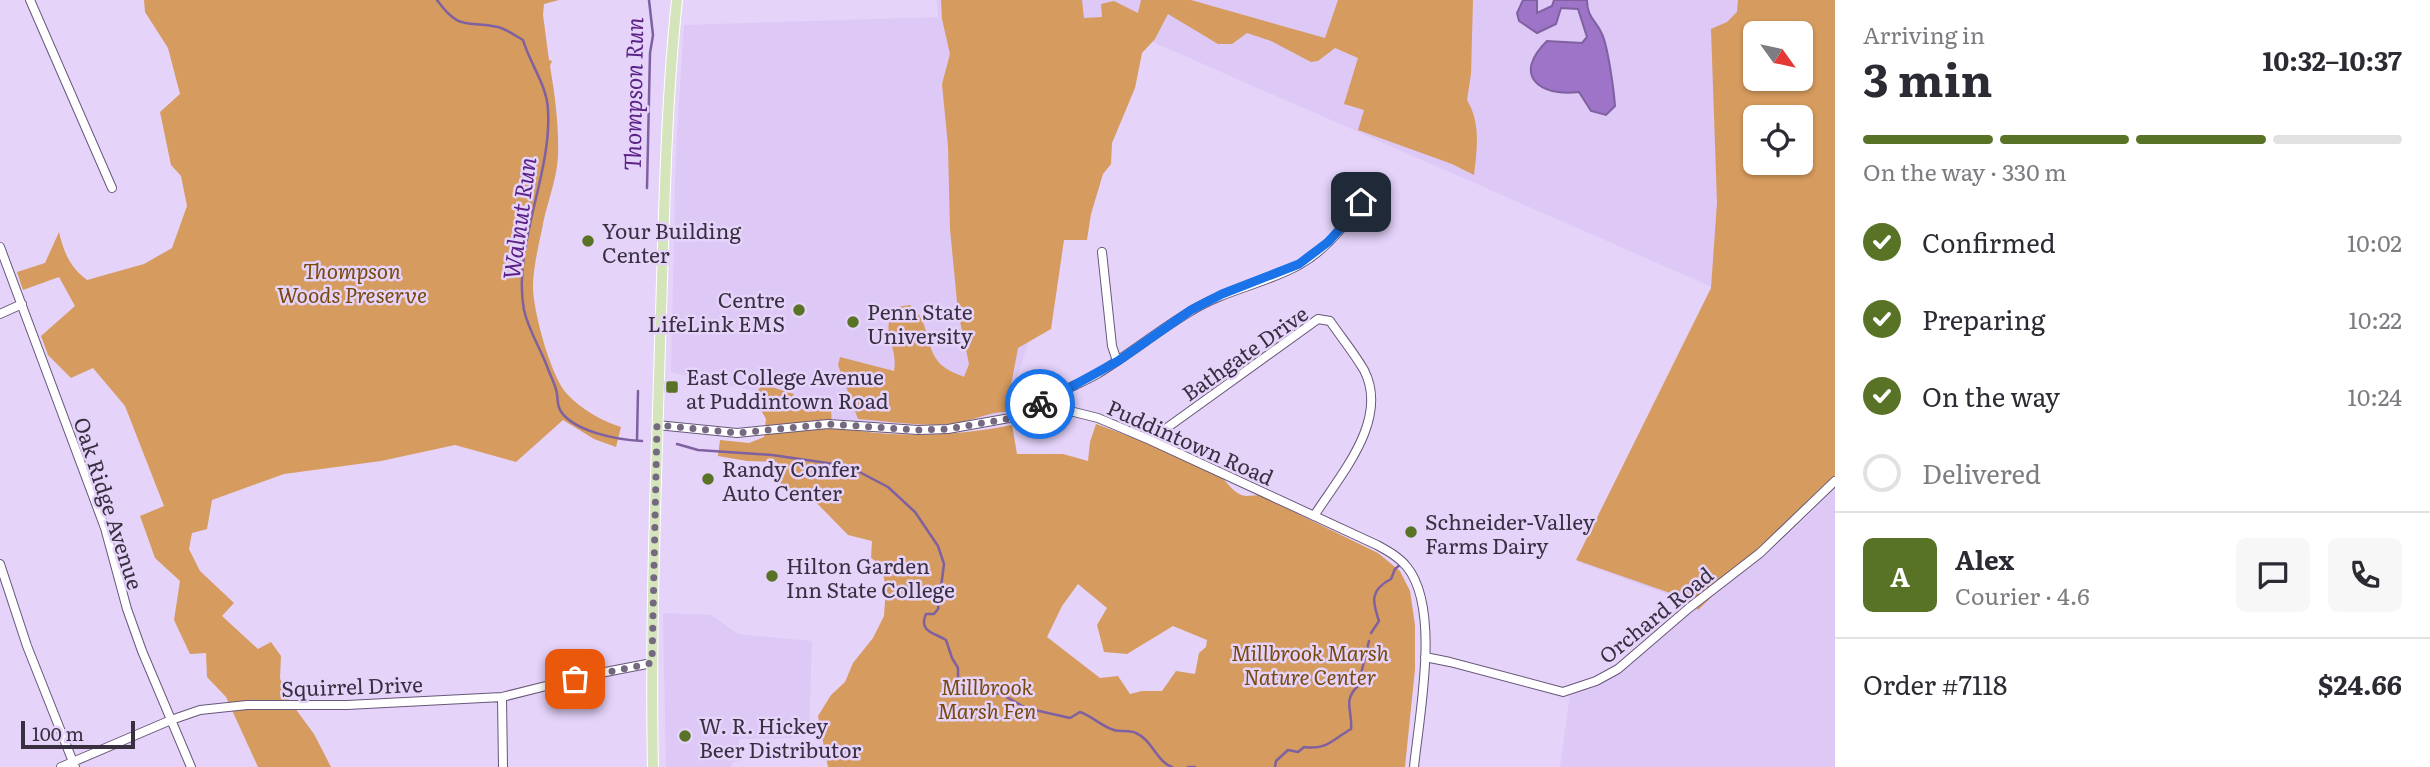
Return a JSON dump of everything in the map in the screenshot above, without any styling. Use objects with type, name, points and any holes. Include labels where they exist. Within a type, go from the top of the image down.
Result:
[{"type":"main road","points":[[653,767],[652,663],[657,425],[667,139],[677,0]]},
{"type":"street","points":[[30,0],[112,188]]},
{"type":"street","points":[[1030,415],[1048,398],[1118,361],[1191,310],[1222,294],[1299,264],[1336,234],[1371,187]]},
{"type":"street","name":"Oak Ridge Avenue","points":[[0,247],[101,516],[130,620],[191,767]]},
{"type":"street","points":[[1102,252],[1111,335],[1118,361]]},
{"type":"street","points":[[0,314],[22,304]]},
{"type":"street","name":"Bathgate Drive","points":[[1150,440],[1318,319],[1330,321],[1365,372],[1372,405],[1363,438],[1314,516]]},
{"type":"street","name":"Puddintown Road","points":[[657,425],[737,433],[828,424],[918,430],[948,429],[1049,411],[1074,412],[1098,418],[1150,440],[1377,545],[1396,556],[1409,569],[1418,589],[1425,657],[1414,767]]},
{"type":"street","name":"Orchard Road","points":[[1425,657],[1563,692],[1596,681],[1618,669],[1689,608],[1760,553],[1835,481]]},
{"type":"street","points":[[0,564],[27,646],[74,764]]},
{"type":"street","name":"Squirrel Drive","points":[[61,767],[74,764],[171,720],[214,707],[347,705],[502,696],[652,663]]},
{"type":"street","points":[[502,696],[503,767]]},
{"type":"shaded area","name":"Penn State University","points":[[937,0],[1835,0],[1813,109],[1813,105],[1743,105],[1743,175],[1800,175],[1717,583],[1689,602],[1578,562],[1712,287],[1146,39],[1062,237],[1004,418],[955,426],[822,422],[780,397],[671,372],[676,149],[684,25],[938,17]]},
{"type":"shaded area","points":[[1523,0],[1537,0],[1537,13],[1552,6],[1554,0],[1587,0],[1590,15],[1604,40],[1610,69],[1615,106],[1606,115],[1591,111],[1579,92],[1552,91],[1535,81],[1531,73],[1537,53],[1547,41],[1582,43],[1587,37],[1578,9],[1561,8],[1556,24],[1537,33],[1519,21],[1517,13]]},
{"type":"shaded area","points":[[1835,489],[1835,767],[1560,767],[1570,695],[1602,683],[1636,660],[1784,539]]},
{"type":"shaded area","points":[[663,613],[711,615],[738,634],[812,641],[809,735],[797,738],[739,739],[739,761],[732,762],[731,767],[666,767]]},
{"type":"green space","name":"Thompson Woods Preserve","points":[[144,0],[559,0],[544,4],[543,15],[549,60],[552,61],[550,66],[558,156],[536,258],[534,298],[544,343],[561,386],[585,409],[621,427],[616,447],[594,439],[563,420],[516,462],[455,445],[381,461],[284,474],[212,500],[207,529],[192,533],[189,549],[200,571],[234,603],[222,616],[258,649],[271,642],[281,656],[280,678],[286,696],[314,734],[331,767],[258,767],[226,697],[207,677],[206,653],[190,654],[174,620],[180,581],[155,558],[140,516],[164,506],[125,406],[93,368],[71,378],[48,355],[41,336],[75,306],[59,277],[23,290],[17,272],[45,263],[59,232],[68,259],[87,280],[144,264],[172,248],[187,206],[181,176],[171,165],[160,112],[180,94],[168,48],[145,12]]},
{"type":"green space","points":[[941,0],[1082,0],[1084,18],[1102,17],[1101,4],[1114,1],[1138,13],[1141,0],[1191,0],[1325,38],[1338,0],[1473,0],[1471,74],[1467,100],[1476,127],[1474,175],[1452,164],[1358,130],[1364,110],[1344,104],[1358,58],[1335,48],[1318,61],[1311,62],[1271,41],[1247,33],[1232,44],[1218,44],[1168,14],[1155,39],[1142,53],[1135,88],[1112,143],[1111,164],[1103,174],[1091,214],[1087,240],[1064,240],[1051,329],[1018,348],[1006,412],[945,424],[858,419],[838,365],[840,357],[894,371],[889,324],[897,307],[910,305],[917,312],[933,353],[944,367],[964,377],[969,364],[958,312],[950,229],[948,146],[942,84],[950,54],[942,19]]},
{"type":"green space","points":[[1738,0],[1835,0],[1835,477],[1698,610],[1690,600],[1576,560],[1711,288],[1717,203],[1711,29],[1727,22],[1737,12]]},
{"type":"green space","points":[[762,384],[794,394],[789,402],[808,412],[831,408],[832,427],[855,431],[922,435],[1012,425],[1017,454],[1063,454],[1088,461],[1096,424],[1142,441],[1221,477],[1242,495],[1259,495],[1378,553],[1400,571],[1410,591],[1415,625],[1415,669],[1405,767],[828,767],[818,716],[831,695],[845,682],[853,663],[873,638],[884,616],[886,588],[881,565],[871,558],[872,541],[848,535],[803,489],[781,488],[777,462],[718,456],[720,440],[749,443],[764,437],[766,419],[754,398]],"holes":[[[1078,584],[1107,608],[1097,625],[1104,652],[1127,654],[1173,626],[1207,640],[1206,647],[1199,653],[1195,674],[1176,671],[1162,691],[1130,694],[1118,676],[1100,678],[1047,637],[1062,606]]]},
{"type":"waterway","name":"Walnut Run","points":[[437,0],[458,21],[498,27],[523,40],[545,92],[548,135],[527,236],[522,286],[526,318],[555,385],[558,406],[566,418],[586,429],[609,437],[642,441]]},
{"type":"waterway","name":"Thompson Run","points":[[647,188],[650,53],[653,35],[649,0]]},
{"type":"waterway","points":[[637,440],[638,391]]},
{"type":"waterway","name":"Thompson Run","points":[[677,444],[698,450],[772,455],[848,466],[888,487],[915,512],[938,546],[944,564],[938,609],[934,614],[926,614],[924,625],[929,631],[946,640],[963,688],[972,692],[1001,694],[1026,708],[1070,718],[1080,712],[1117,731],[1134,732],[1142,736],[1162,761],[1172,767]]},
{"type":"waterway","points":[[1371,633],[1379,621],[1374,602],[1376,592],[1391,579],[1395,569],[1401,564]]},
{"type":"waterway","points":[[1275,767],[1276,761],[1288,750],[1298,752],[1304,747],[1324,746],[1351,729],[1349,701],[1358,686],[1369,641]]},
{"type":"waterway","name":"Thompson Run","points":[[1188,767],[1195,767]]},
{"type":"way so far","points":[[575,679],[652,663],[657,425],[737,433],[828,424],[918,430],[948,429],[1030,415],[1040,404]]},
{"type":"place","name":"Your Building Center","points":[[588,241]]},
{"type":"place","name":"Centre LifeLink EMS","points":[[799,310]]},
{"type":"place","name":"Penn State University","points":[[853,322]]},
{"type":"place","name":"East College Avenue at Puddintown Road","points":[[672,387]]},
{"type":"place","name":"Randy Confer Auto Center","points":[[708,479]]},
{"type":"place","name":"Schneider-Valley Farms Dairy","points":[[1411,532]]},
{"type":"place","name":"Hilton Garden Inn State College","points":[[772,576]]},
{"type":"place","name":"W. R. Hickey Beer Distributor","points":[[685,736]]},
{"type":"route","points":[[1040,404],[1118,361],[1191,310],[1222,294],[1299,264],[1328,242],[1361,202]]},
{"type":"park label","name":"Millbrook Marsh Nature Center","points":[[1310,663]]},
{"type":"park label","name":"Millbrook Marsh Fen","points":[[987,697]]}]
